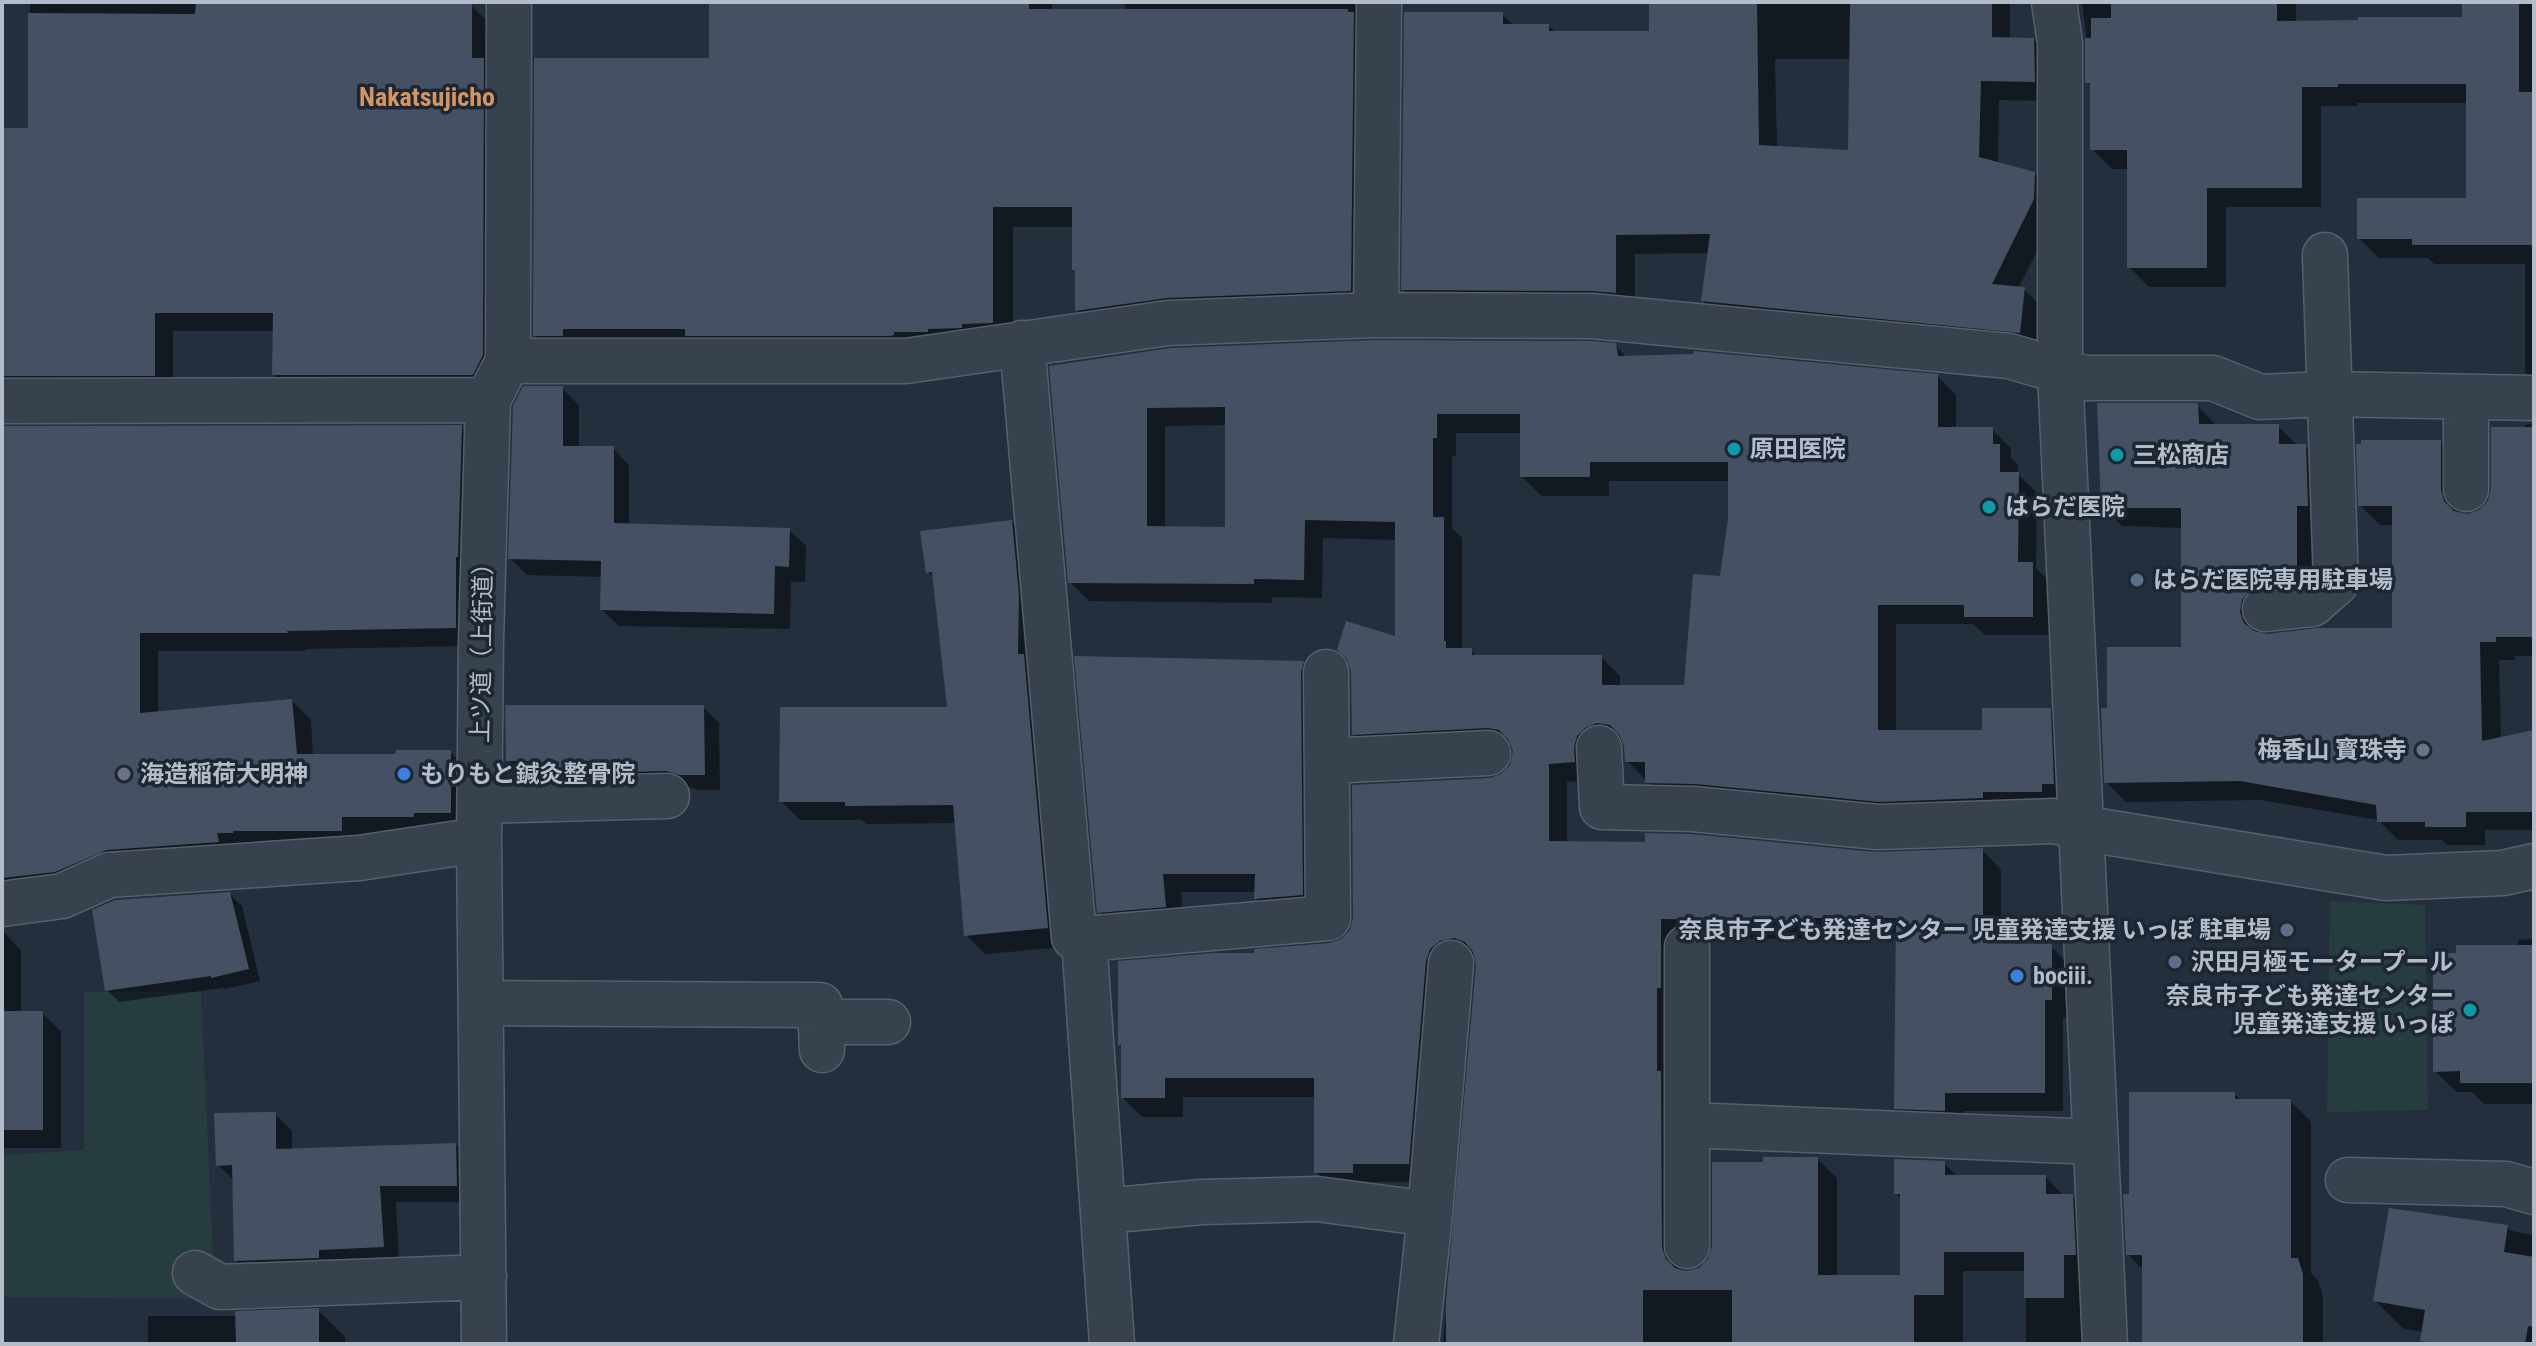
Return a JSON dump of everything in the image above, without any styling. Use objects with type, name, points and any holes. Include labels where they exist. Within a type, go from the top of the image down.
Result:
[{"type":"street","name":"上ツ道（上街道）","points":[[484,1344],[481,640],[488,400],[508,361],[509,2]]},
{"type":"street","points":[[1376,315],[1379,2]]},
{"type":"street","points":[[2054,2],[2060,43],[2060,371],[2105,1344]]},
{"type":"street","points":[[2265,609],[2312,604],[2336,583],[2325,255]]},
{"type":"street","points":[[508,361],[906,361],[1168,323],[1376,315],[1592,316],[2009,356],[2085,378],[2213,378],[2260,397],[2328,394],[2534,398]]},
{"type":"street","points":[[1022,343],[1074,937],[1084,939],[1328,918],[1326,672]]},
{"type":"street","points":[[2466,397],[2466,489]]},
{"type":"street","points":[[2,401],[488,400]]},
{"type":"street","points":[[1599,748],[1602,807],[1693,809],[1878,827],[2055,821],[2081,828],[2386,878],[2503,873],[2534,866]]},
{"type":"street","points":[[1328,761],[1488,753]]},
{"type":"street","points":[[2,904],[62,896],[109,875],[359,858],[480,820],[667,796]]},
{"type":"street","points":[[1084,939],[1112,1344]]},
{"type":"street","points":[[1687,947],[1687,1246]]},
{"type":"street","points":[[1416,1344],[1451,963]]},
{"type":"street","points":[[482,1003],[820,1005],[822,1036],[888,1022]]},
{"type":"street","points":[[1687,1125],[2095,1142]]},
{"type":"street","points":[[2348,1180],[2506,1184],[2534,1192]]},
{"type":"street","points":[[1104,1211],[1202,1202],[1317,1199],[1430,1214]]},
{"type":"street","points":[[195,1273],[220,1287],[484,1277]]},
{"type":"green space","points":[[2330,901],[2425,905],[2428,1110],[2327,1112]]},
{"type":"green space","points":[[84,992],[201,992],[215,1299],[2,1297],[2,1155],[84,1150]]},
{"type":"building","points":[[196,2],[472,3],[472,58],[484,58],[483,355],[473,375],[272,375],[273,313],[155,313],[155,376],[2,376],[2,128],[28,128],[28,13],[195,14]]},
{"type":"building","points":[[709,2],[1029,2],[1029,9],[1348,9],[1348,12],[1354,12],[1351,291],[1167,298],[1075,311],[1072,207],[993,207],[993,323],[962,324],[962,328],[928,329],[928,332],[894,332],[890,336],[685,336],[685,329],[563,329],[563,336],[533,336],[534,58],[709,58]]},
{"type":"building","points":[[1649,2],[1757,2],[1759,145],[1848,150],[1850,2],[1992,2],[1992,37],[2034,38],[2035,82],[1981,81],[1979,157],[2035,172],[2034,199],[1992,284],[2025,287],[2020,333],[1701,301],[1710,234],[1616,235],[1616,293],[1401,290],[1404,12],[1503,12],[1503,24],[1549,24],[1549,31],[1649,31]]},
{"type":"building","points":[[2111,2],[2277,2],[2277,21],[2462,17],[2462,2],[2519,2],[2519,92],[2534,92],[2534,245],[2412,245],[2412,239],[2357,239],[2357,198],[2466,198],[2466,84],[2338,84],[2338,87],[2302,87],[2302,188],[2207,188],[2207,268],[2127,268],[2127,150],[2090,150],[2090,83],[2085,83],[2085,38],[2091,38],[2091,18],[2111,18]]},
{"type":"building","points":[[1376,340],[1616,343],[1618,356],[1693,354],[1694,351],[1938,374],[1938,427],[1993,427],[1993,444],[2000,444],[2000,472],[2019,472],[2018,562],[2033,562],[2033,617],[1964,617],[1964,605],[1878,605],[1878,730],[1982,730],[1982,708],[2051,708],[2054,784],[2042,784],[2042,792],[1983,792],[1983,798],[1879,802],[1695,784],[1645,783],[1645,762],[1625,762],[1619,734],[1610,725],[1597,723],[1577,736],[1575,762],[1549,764],[1549,841],[1645,842],[1645,833],[1692,834],[1876,852],[1983,848],[1983,943],[2052,944],[2052,1000],[2045,1000],[2045,1093],[1945,1093],[1945,1111],[1894,1109],[1896,918],[1814,918],[1814,921],[1661,919],[1657,1071],[1661,1071],[1662,1247],[1666,1259],[1675,1268],[1686,1271],[1699,1268],[1708,1259],[1712,1246],[1712,1162],[1763,1162],[1763,1157],[1818,1157],[1818,1275],[1900,1275],[1900,1194],[1894,1194],[1894,1159],[1945,1161],[1945,1175],[2046,1175],[2046,1194],[2073,1194],[2076,1255],[2064,1255],[2064,1298],[2024,1298],[2024,1252],[1944,1252],[1944,1295],[1914,1295],[1914,1344],[1732,1344],[1732,1290],[1643,1290],[1643,1344],[1446,1344],[1446,1301],[1476,965],[1473,952],[1465,942],[1454,938],[1440,941],[1430,949],[1426,961],[1409,1164],[1353,1164],[1353,1173],[1314,1173],[1314,1078],[1165,1078],[1165,1098],[1121,1098],[1118,961],[1254,953],[1254,949],[1330,943],[1341,939],[1350,930],[1353,918],[1352,785],[1490,778],[1501,774],[1510,765],[1513,751],[1508,739],[1499,730],[1488,728],[1352,735],[1351,671],[1347,659],[1337,650],[1346,621],[1395,636],[1395,522],[1305,520],[1304,580],[1254,579],[1254,584],[1068,583],[1049,366],[1170,348]],"holes":[[[1225,407],[1225,527],[1147,526],[1147,408]],[[1437,414],[1520,414],[1520,477],[1590,477],[1590,462],[1728,462],[1728,519],[1720,576],[1693,574],[1684,685],[1602,685],[1602,655],[1472,655],[1472,648],[1446,648],[1444,517],[1433,517],[1433,438],[1437,438]]]},
{"type":"building","points":[[523,386],[563,386],[563,446],[614,446],[614,523],[790,528],[789,567],[775,566],[774,614],[600,610],[601,561],[508,559],[513,406]]},
{"type":"building","points":[[2097,403],[2198,403],[2199,424],[2279,424],[2279,444],[2306,444],[2308,506],[2297,506],[2297,580],[2262,584],[2250,589],[2242,600],[2240,612],[2244,623],[2254,631],[2267,634],[2317,628],[2392,628],[2392,506],[2358,506],[2356,444],[2361,444],[2361,440],[2441,440],[2441,489],[2444,501],[2454,511],[2467,514],[2479,510],[2488,501],[2491,489],[2491,427],[2532,427],[2534,637],[2496,637],[2496,642],[2480,642],[2482,741],[2534,730],[2534,812],[2466,812],[2466,827],[2425,827],[2425,822],[2377,822],[2376,805],[2240,781],[2104,783],[2101,708],[2107,708],[2107,647],[2181,647],[2181,508],[2101,508]]},
{"type":"building","points":[[462,425],[456,628],[140,633],[140,713],[292,699],[297,754],[395,754],[396,750],[451,750],[451,813],[414,813],[414,817],[342,817],[342,831],[217,833],[219,842],[107,850],[55,872],[2,878],[2,426]]},
{"type":"building","points":[[1012,520],[1019,595],[1018,654],[1024,654],[1048,928],[964,936],[953,805],[845,806],[845,802],[779,802],[780,707],[947,707],[932,572],[926,573],[920,531]]},
{"type":"building","points":[[1074,656],[1304,661],[1301,672],[1303,895],[1254,899],[1255,874],[1163,874],[1166,907],[1097,913]]},
{"type":"building","points":[[505,705],[704,705],[705,775],[680,775],[666,771],[537,774],[537,761],[506,761]]},
{"type":"building","points":[[230,892],[249,969],[211,978],[105,991],[92,910],[115,900]]},
{"type":"building","name":"奈良市子ども発達センター 児童発達支援 いっぽ","points":[[2456,945],[2534,945],[2534,1083],[2460,1083],[2460,1071],[2433,1072],[2433,953],[2456,953]]},
{"type":"building","points":[[2,1011],[43,1011],[43,1130],[2,1130]]},
{"type":"building","points":[[2129,1092],[2235,1092],[2235,1099],[2291,1099],[2291,1258],[2298,1258],[2303,1274],[2303,1344],[2142,1344],[2142,1255],[2126,1255],[2123,1194],[2129,1194]]},
{"type":"building","points":[[276,1112],[276,1149],[456,1143],[457,1186],[380,1186],[384,1247],[319,1250],[319,1258],[234,1261],[232,1165],[216,1166],[214,1113]]},
{"type":"building","points":[[2389,1208],[2508,1225],[2504,1252],[2534,1257],[2534,1327],[2528,1326],[2525,1344],[2440,1344],[2420,1341],[2425,1310],[2373,1301]]},
{"type":"building","points":[[319,1308],[319,1344],[236,1344],[235,1311]]},
{"type":"place","name":"原田医院","points":[[1734,449]]},
{"type":"place","name":"三松商店","points":[[2117,455]]},
{"type":"place","name":"はらだ医院","points":[[1989,507]]},
{"type":"place","name":"はらだ医院専用駐車場","points":[[2137,580]]},
{"type":"place","name":"梅香山 寳珠寺","points":[[2423,750]]},
{"type":"place","name":"海造稲荷大明神","points":[[124,774]]},
{"type":"place","name":"もりもと鍼灸整骨院","points":[[404,774]]},
{"type":"place","name":"奈良市子ども発達センター 児童発達支援 いっぽ 駐車場","points":[[2287,930]]},
{"type":"place","name":"沢田月極モータープール","points":[[2175,962]]},
{"type":"place","name":"bociii.","points":[[2017,976]]},
{"type":"place","name":"奈良市子ども発達センター 児童発達支援 いっぽ","points":[[2470,1010]]},
{"type":"district","name":"Nakatsujicho","points":[[427,97]]}]
